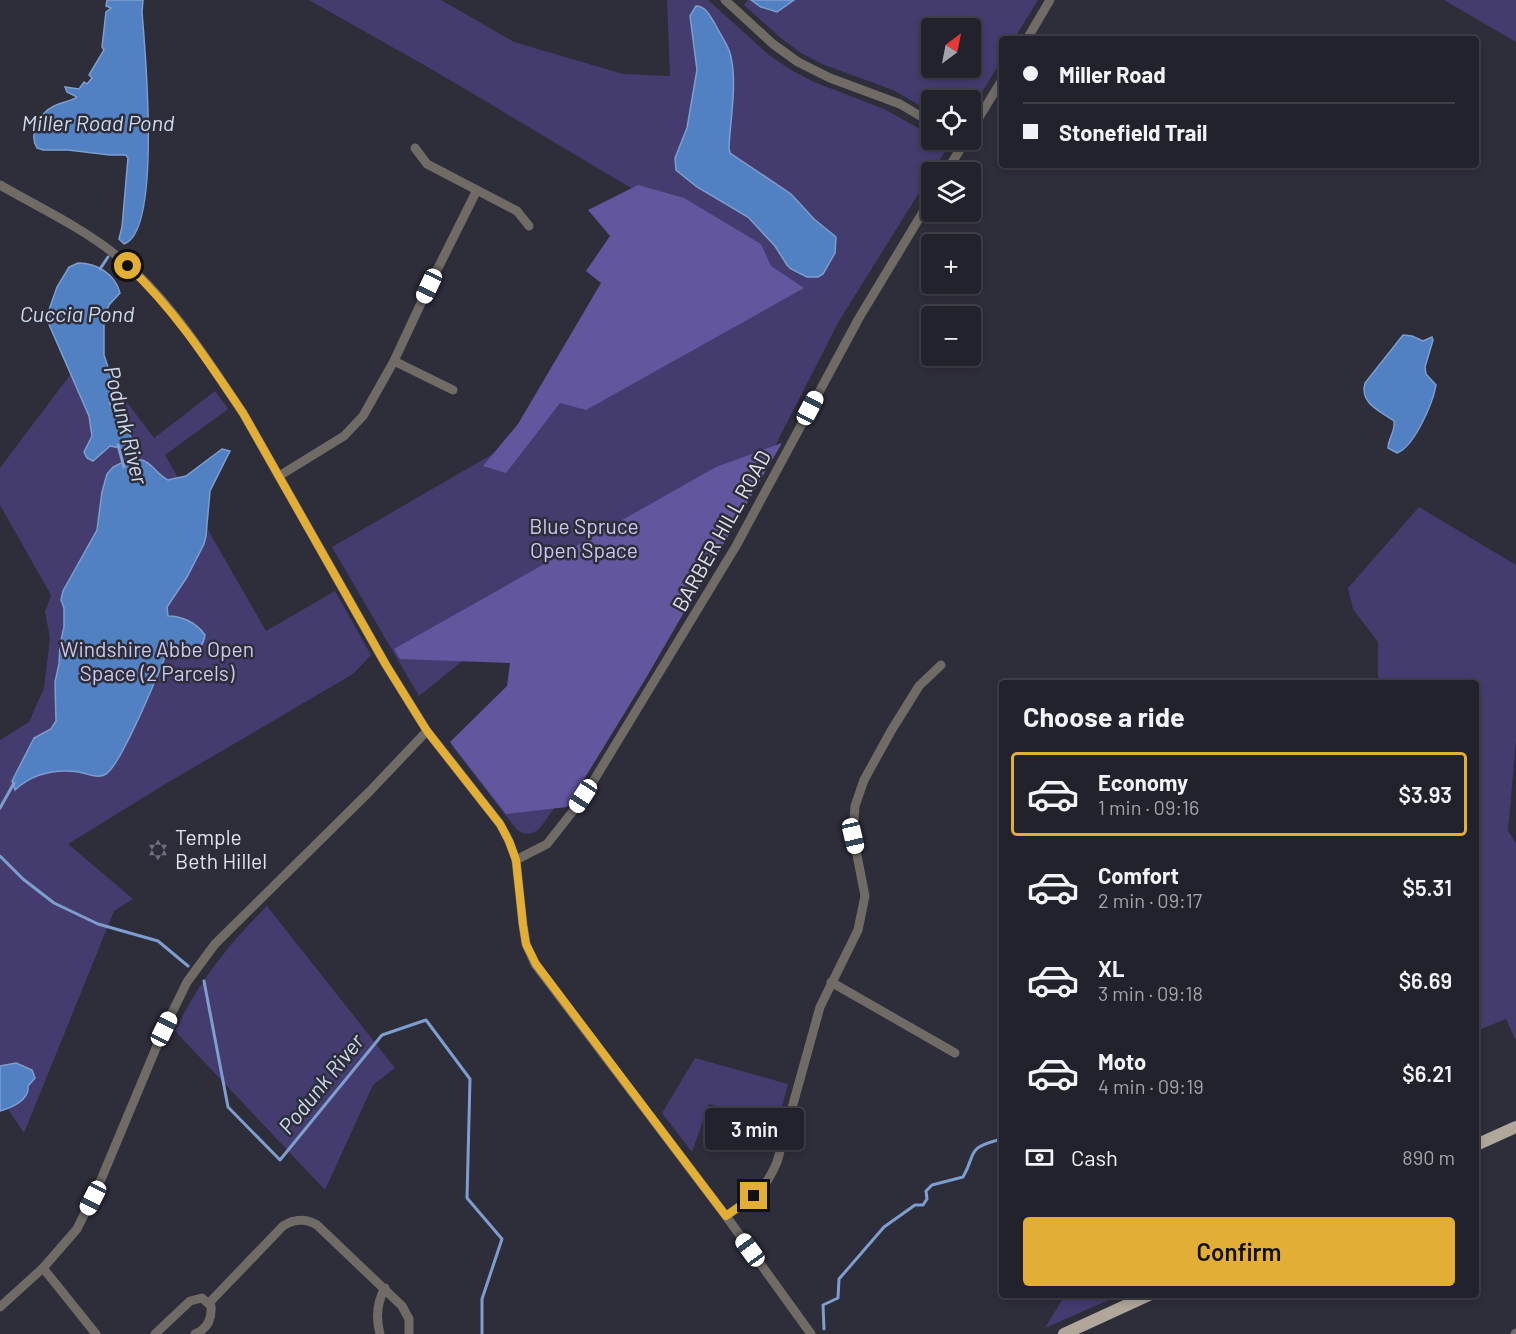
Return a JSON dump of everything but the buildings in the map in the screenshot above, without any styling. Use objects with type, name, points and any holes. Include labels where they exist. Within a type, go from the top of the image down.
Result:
[{"type":"main road","points":[[1479,1144],[1516,1126]]},
{"type":"main road","points":[[1064,1334],[1142,1298]]},
{"type":"street","points":[[725,0],[773,44],[793,58],[830,78],[900,104],[921,116]]},
{"type":"street","points":[[1029,36],[1050,0]]},
{"type":"street","points":[[981,114],[999,85]]},
{"type":"street","points":[[415,148],[427,164],[517,212],[529,226]]},
{"type":"street","points":[[0,185],[117,255],[164,303],[217,374],[243,413],[386,665],[427,731],[500,824],[516,860],[526,944],[536,964],[812,1334]]},
{"type":"street","points":[[279,476],[344,436],[363,416],[394,361],[477,190]]},
{"type":"street","name":"BARBER HILL ROAD","points":[[516,860],[547,844],[594,780],[736,546],[860,318],[921,215]]},
{"type":"street","points":[[394,361],[453,390]]},
{"type":"street","points":[[726,1216],[764,1188],[771,1177],[820,1007],[858,930],[865,896],[853,836],[855,806],[864,780],[919,686],[941,665]]},
{"type":"street","points":[[0,1307],[44,1268],[77,1229],[100,1182],[164,1029],[188,982],[215,944],[369,792],[427,731]]},
{"type":"street","points":[[831,981],[955,1053]]},
{"type":"street","points":[[209,1303],[283,1226],[299,1220],[309,1221],[317,1225],[385,1288],[405,1311],[409,1319],[410,1334]]},
{"type":"street","points":[[44,1268],[96,1334]]},
{"type":"street","points":[[380,1334],[378,1320],[380,1297],[385,1288]]},
{"type":"street","points":[[154,1334],[190,1301],[202,1298],[209,1303],[212,1309],[208,1325],[195,1334]]},
{"type":"green space","name":"Blue Spruce Open Space","points":[[309,0],[441,0],[514,42],[623,74],[670,76],[667,0],[708,0],[769,55],[791,70],[814,82],[884,109],[921,129],[921,150],[946,150],[938,162],[921,162],[921,190],[839,321],[773,450],[587,764],[539,829],[531,833],[522,833],[517,830],[453,747],[540,678],[503,628],[419,696],[332,547],[529,433],[658,204],[433,70]]},
{"type":"green space","points":[[748,0],[1038,0],[1016,36],[999,36],[999,64],[981,94],[981,90],[921,90],[921,106],[893,90],[822,64],[801,53],[744,5]]},
{"type":"green space","points":[[1444,0],[1516,0],[1516,42]]},
{"type":"green space","name":"Windshire Abbe Open Space (2 Parcels)","points":[[88,351],[154,438],[215,391],[228,409],[165,455],[266,631],[335,591],[371,655],[353,674],[68,844],[133,899],[114,911],[24,1133],[0,1097],[0,740],[29,722],[44,688],[50,638],[45,612],[51,595],[0,505],[0,468]]},
{"type":"green space","points":[[1419,507],[1516,565],[1516,741],[1508,831],[1516,843],[1516,1041],[1506,1019],[1479,1030],[1479,680],[1378,680],[1378,642],[1353,609],[1348,588]]},
{"type":"green space","points":[[267,906],[395,1068],[373,1085],[325,1190],[175,1031],[215,964]]},
{"type":"green space","points":[[695,1058],[788,1084],[778,1122],[709,1104],[692,1152],[662,1113]]},
{"type":"green space","points":[[1063,1298],[1113,1298],[1045,1328]]},
{"type":"shaded area","points":[[638,185],[684,198],[761,244],[771,266],[804,288],[586,410],[560,403],[506,473],[483,466],[518,424],[601,283],[586,271],[610,236],[588,210]]},
{"type":"shaded area","points":[[782,443],[646,678],[567,807],[506,814],[450,742],[507,686],[510,663],[400,659],[394,649],[716,467]]},
{"type":"water","name":"Miller Road Pond","points":[[107,0],[143,0],[148,98],[147,175],[143,207],[136,232],[124,244],[119,239],[128,158],[126,155],[43,150],[37,148],[34,136],[37,124],[44,113],[54,106],[77,97],[67,92],[65,87],[79,89],[84,82],[87,84],[92,78],[89,75],[104,50],[102,47],[106,12],[111,8],[106,6]]},
{"type":"water","points":[[751,0],[794,0],[777,12],[761,7]]},
{"type":"water","points":[[696,6],[705,10],[709,15],[730,53],[733,88],[730,153],[791,194],[814,219],[836,237],[835,253],[823,274],[818,277],[807,277],[791,269],[775,246],[748,217],[697,187],[676,170],[675,158],[687,128],[697,70],[690,16]]},
{"type":"water","name":"Cuccia Pond","points":[[78,263],[98,267],[110,275],[118,286],[120,293],[109,305],[104,317],[104,355],[110,373],[110,404],[133,441],[130,450],[110,446],[93,461],[87,458],[84,452],[92,436],[89,416],[48,322],[49,310],[57,287],[69,267]]},
{"type":"water","points":[[1403,335],[1423,341],[1432,337],[1425,367],[1426,374],[1436,385],[1427,413],[1416,434],[1397,453],[1388,448],[1394,421],[1372,406],[1364,390],[1365,383]]},
{"type":"water","points":[[222,449],[230,451],[210,491],[204,544],[187,577],[167,607],[168,616],[189,621],[202,631],[205,635],[203,643],[192,651],[170,645],[131,735],[106,774],[96,776],[79,772],[53,772],[37,776],[15,790],[12,781],[34,738],[51,729],[56,721],[55,682],[64,627],[64,608],[61,600],[63,591],[97,530],[107,474],[121,463],[124,465],[139,460],[149,464],[168,480],[186,476]]},
{"type":"water","points":[[16,1063],[32,1070],[35,1078],[28,1086],[23,1099],[0,1111],[0,1066]]},
{"type":"waterway","name":"Podunk River","points":[[100,269],[108,257]]},
{"type":"waterway","name":"Podunk River","points":[[118,445],[124,467]]},
{"type":"waterway","name":"Podunk River","points":[[0,808],[14,783]]},
{"type":"waterway","name":"Podunk River","points":[[0,856],[23,879],[54,903],[98,924],[158,941],[188,966]]},
{"type":"waterway","name":"Podunk River","points":[[204,981],[228,1107],[280,1160],[382,1035],[426,1020],[470,1079],[467,1198],[502,1239],[482,1299],[482,1334]]},
{"type":"waterway","name":"Podunk River","points":[[824,1329],[823,1305],[838,1298],[839,1279],[884,1227],[915,1205],[923,1205],[927,1199],[926,1191],[932,1185],[963,1177],[976,1149],[999,1138]]},
{"type":"place","name":"Temple Beth Hillel","points":[[158,850]]},
{"type":"route","points":[[128,266],[164,303],[217,374],[243,413],[386,665],[427,731],[500,824],[516,860],[526,944],[536,964],[726,1216],[754,1196]]}]
